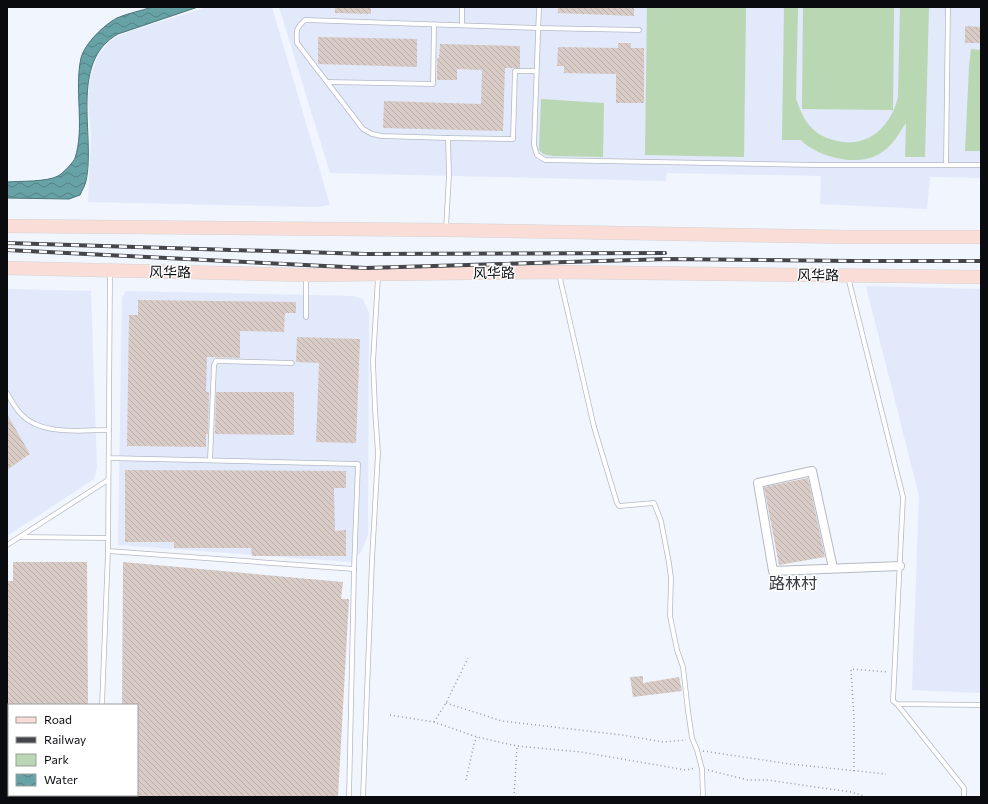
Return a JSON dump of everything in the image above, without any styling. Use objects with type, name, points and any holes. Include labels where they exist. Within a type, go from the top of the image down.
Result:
[{"type":"main road","points":[[7,223],[23,226]]},
{"type":"main road","points":[[7,226],[446,230],[850,237],[981,237]]},
{"type":"main road","name":"风华路","points":[[7,268],[306,275],[558,272],[981,277]]},
{"type":"street","points":[[833,568],[812,471],[758,483],[773,571],[900,566]]},
{"type":"lane","points":[[462,7],[462,25]]},
{"type":"lane","points":[[539,7],[534,145],[537,154],[545,160],[817,165],[981,165]]},
{"type":"lane","points":[[946,164],[948,7]]},
{"type":"lane","points":[[536,71],[515,71],[513,139],[382,136],[372,134],[363,129],[297,43],[296,34],[298,26],[305,20],[639,30]]},
{"type":"lane","points":[[327,82],[432,84],[434,25]]},
{"type":"lane","points":[[446,230],[449,176],[448,138]]},
{"type":"lane","points":[[102,704],[108,551],[110,271]]},
{"type":"lane","points":[[558,272],[594,427],[617,503],[619,506],[654,503],[661,521],[671,578],[670,616],[677,650],[683,667],[692,738],[702,769],[703,797]]},
{"type":"lane","points":[[363,797],[372,560],[378,453],[373,362],[378,274]]},
{"type":"lane","points":[[306,275],[306,317]]},
{"type":"lane","points":[[848,275],[903,496],[893,701],[897,704],[964,788],[964,797]]},
{"type":"lane","points":[[210,460],[214,365],[216,361],[292,363]]},
{"type":"lane","points":[[7,393],[21,414],[34,424],[51,430],[109,430]]},
{"type":"lane","points":[[109,458],[358,464],[349,797]]},
{"type":"lane","points":[[7,545],[108,480]]},
{"type":"lane","points":[[20,537],[108,538]]},
{"type":"lane","points":[[108,551],[354,569]]},
{"type":"lane","points":[[897,704],[981,705]]},
{"type":"path","points":[[434,722],[446,703],[468,658]]},
{"type":"path","points":[[854,771],[854,719],[851,668],[894,672]]},
{"type":"path","points":[[446,703],[502,721],[622,735],[663,742],[688,740]]},
{"type":"path","points":[[390,715],[434,722],[477,736],[517,746],[581,752],[686,770],[694,768],[702,769],[748,780],[766,780],[790,783],[851,792],[867,797]]},
{"type":"path","points":[[466,780],[477,736]]},
{"type":"path","points":[[514,797],[517,746]]},
{"type":"path","points":[[697,750],[790,764],[886,774]]},
{"type":"shaded area","points":[[207,7],[272,7],[330,205],[316,207],[88,202],[91,136],[88,100],[90,78],[98,56],[109,42],[118,36]]},
{"type":"shaded area","points":[[279,7],[981,7],[981,178],[930,177],[927,209],[820,204],[821,176],[667,173],[666,181],[330,173]]},
{"type":"shaded area","points":[[866,286],[981,289],[981,693],[912,690],[919,496]]},
{"type":"shaded area","points":[[7,289],[91,291],[97,468],[94,479],[7,536]]},
{"type":"shaded area","points":[[126,291],[353,296],[363,299],[369,313],[368,535],[361,552],[351,562],[118,545],[122,298]]},
{"type":"green space","points":[[647,7],[746,7],[744,157],[645,155]]},
{"type":"green space","points":[[784,7],[798,7],[796,99],[802,115],[816,132],[823,136],[842,142],[854,142],[864,140],[874,135],[889,119],[894,109],[898,97],[900,7],[929,7],[925,157],[905,157],[906,123],[896,139],[886,149],[873,157],[863,159],[840,159],[818,152],[801,140],[782,140]]},
{"type":"green space","points":[[803,7],[894,7],[893,110],[802,109]]},
{"type":"green space","points":[[971,49],[981,50],[981,151],[965,151]]},
{"type":"green space","points":[[541,99],[604,103],[603,157],[552,156],[543,154],[539,150]]},
{"type":"water","points":[[152,7],[198,7],[118,34],[103,47],[93,62],[87,101],[88,163],[86,183],[80,195],[69,199],[7,198],[7,182],[53,178],[68,168],[75,158],[78,147],[79,70],[81,58],[86,46],[101,30],[117,18]]},
{"type":"building","points":[[335,7],[371,7],[371,14],[335,13]]},
{"type":"building","points":[[558,7],[634,7],[634,16],[558,13]]},
{"type":"building","points":[[965,26],[981,27],[981,43],[965,43]]},
{"type":"building","points":[[318,37],[417,39],[417,67],[318,64]]},
{"type":"building","points":[[618,43],[631,43],[631,48],[644,48],[644,103],[616,103],[616,74],[564,73],[564,66],[557,66],[558,47],[618,48]]},
{"type":"building","points":[[440,44],[520,46],[520,68],[505,68],[503,131],[383,128],[384,101],[481,104],[482,70],[457,69],[457,80],[437,80],[437,58],[439,58]]},
{"type":"building","points":[[138,300],[296,302],[296,313],[285,313],[284,332],[240,331],[240,358],[207,357],[206,392],[209,392],[208,434],[206,434],[206,447],[127,446],[129,315],[138,315]]},
{"type":"building","points":[[297,337],[360,339],[356,443],[316,442],[319,363],[296,362]]},
{"type":"building","points":[[216,392],[294,392],[294,435],[215,434]]},
{"type":"building","points":[[7,414],[30,454],[7,470]]},
{"type":"building","points":[[125,470],[346,471],[346,488],[334,488],[335,531],[346,530],[346,556],[252,556],[251,548],[174,548],[174,542],[125,542]]},
{"type":"building","points":[[808,478],[825,557],[779,565],[764,487]]},
{"type":"building","points":[[13,562],[87,562],[88,704],[7,705],[7,581],[13,581]]},
{"type":"building","points":[[123,562],[343,582],[341,599],[349,599],[338,797],[137,797],[138,704],[122,704]]},
{"type":"building","points":[[643,676],[643,683],[679,677],[682,691],[633,697],[630,677]]},
{"type":"railway","points":[[7,243],[366,254],[665,253]]},
{"type":"railway","points":[[7,250],[366,268],[668,259],[981,261]]},
{"type":"district","name":"路林村","points":[[793,583]]}]
